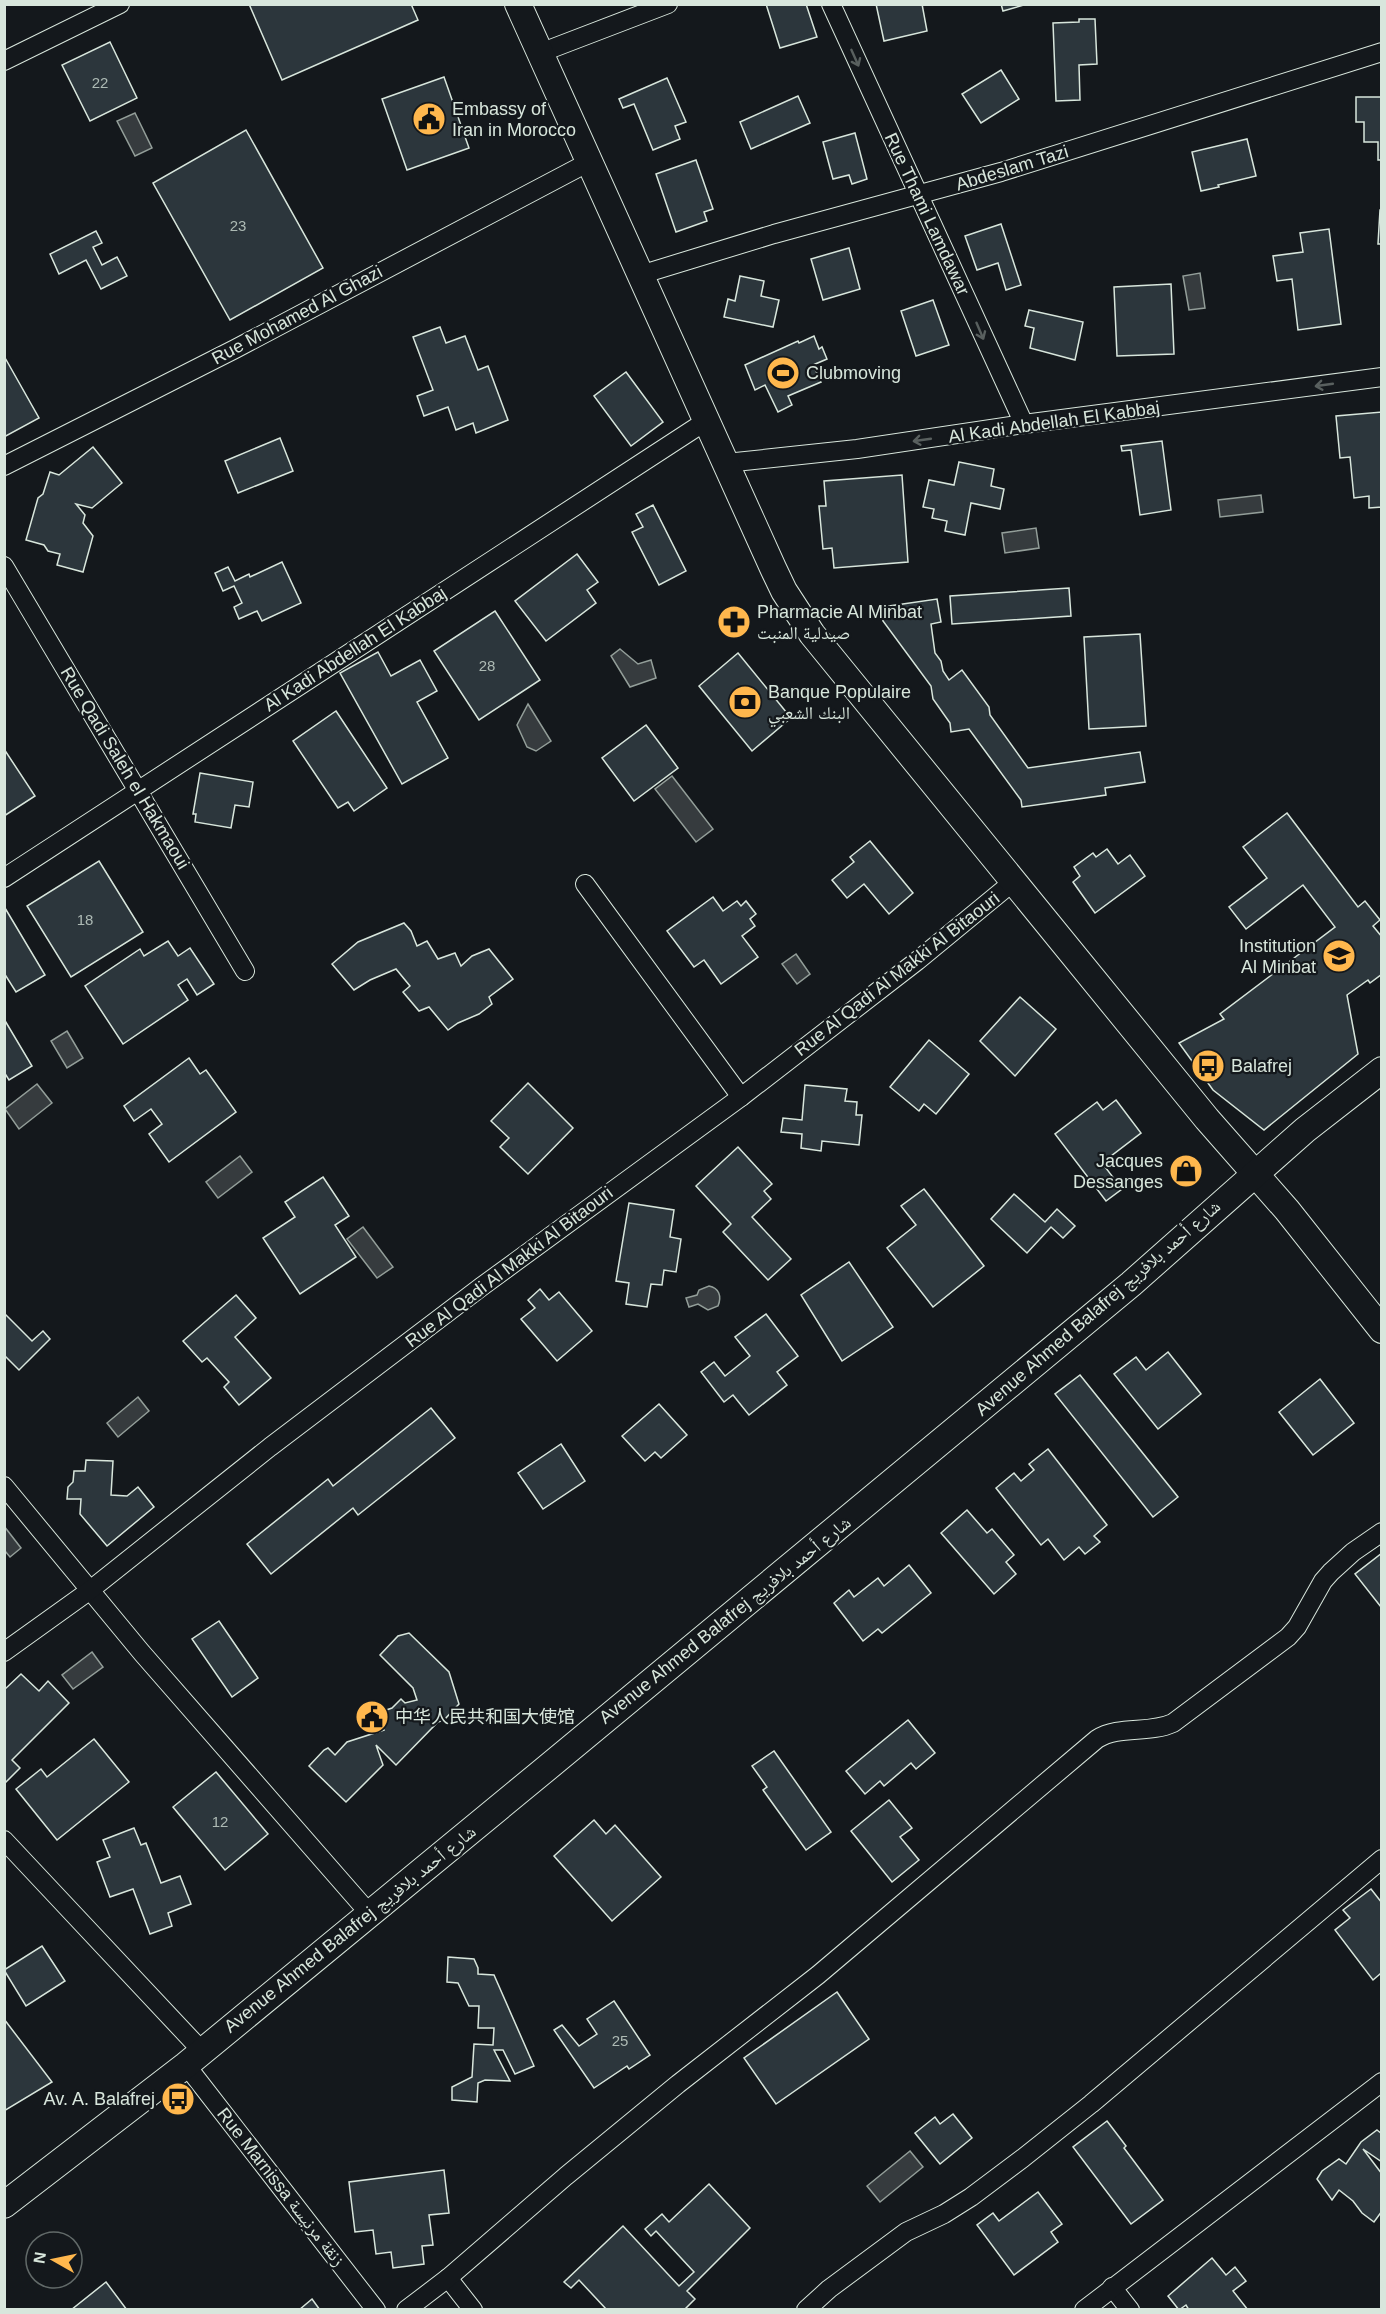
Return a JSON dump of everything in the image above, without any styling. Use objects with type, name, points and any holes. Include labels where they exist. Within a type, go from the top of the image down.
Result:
[{"type":"main road","points":[[518,4],[773,568],[797,613],[1199,1110],[1287,1210],[1382,1330]]},
{"type":"main road","name":"Avenue Ahmed Balafrej شارع أحمد بلافريج","points":[[4,2205],[194,2058],[1123,1291],[1305,1130],[1382,1070]]},
{"type":"street","points":[[4,61],[120,4]]},
{"type":"street","points":[[540,53],[668,4]]},
{"type":"street","name":"Rue Thami Lamdawar","points":[[831,4],[1024,424]]},
{"type":"street","name":"Abdeslam Tazi","points":[[640,275],[774,234],[1001,172],[1188,115],[1382,52]]},
{"type":"street","name":"Rue Mohamed Al Ghazi","points":[[4,466],[225,354],[589,162]]},
{"type":"street","name":"Al Kadi Abdellah El Kabbaj","points":[[726,463],[857,449],[1024,424],[1382,377]]},
{"type":"street","name":"Al Kadi Abdellah El Kabbaj","points":[[4,878],[706,421]]},
{"type":"street","name":"Rue Qadi Saleh el Hakmaoui","points":[[4,566],[245,971]]},
{"type":"street","name":"Rue Al Qadi Al Makki Al Bitaouri","points":[[4,1652],[89,1591],[270,1447],[490,1280],[741,1097],[917,961],[1013,882]]},
{"type":"street","points":[[585,884],[741,1097]]},
{"type":"street","points":[[4,1486],[89,1591],[369,1913]]},
{"type":"street","points":[[406,2310],[448,2278],[678,2084],[818,1975],[1088,1746],[1109,1733],[1156,1729],[1173,1724],[1280,1644],[1297,1627],[1323,1581],[1331,1572],[1353,1552],[1382,1532]]},
{"type":"street","name":"Rue Marnissa زنقة مرنيسة","points":[[4,1840],[194,2058],[376,2310]]},
{"type":"street","points":[[806,2310],[829,2289],[906,2232],[944,2214],[971,2197],[1023,2158],[1091,2104],[1382,1859]]},
{"type":"street","points":[[1084,2310],[1382,2082]]},
{"type":"street","points":[[448,2278],[473,2310]]},
{"type":"street","points":[[1112,2287],[1130,2310]]},
{"type":"shaded area","points":[[135,113],[152,148],[135,156],[117,121]]},
{"type":"shaded area","points":[[1200,273],[1205,308],[1189,310],[1183,276]]},
{"type":"shaded area","points":[[1261,495],[1263,512],[1220,517],[1218,500]]},
{"type":"shaded area","points":[[1036,528],[1039,548],[1005,553],[1002,533]]},
{"type":"shaded area","points":[[620,649],[638,664],[651,660],[656,678],[630,687],[611,656]]},
{"type":"shaded area","points":[[528,704],[551,741],[536,751],[527,747],[517,725]]},
{"type":"shaded area","points":[[672,776],[713,829],[696,842],[655,789]]},
{"type":"shaded area","points":[[796,954],[810,974],[797,984],[782,964]]},
{"type":"shaded area","points":[[67,1031],[83,1058],[67,1068],[51,1041]]},
{"type":"shaded area","points":[[37,1084],[52,1103],[19,1129],[5,1109]]},
{"type":"shaded area","points":[[240,1156],[252,1172],[218,1198],[206,1182]]},
{"type":"shaded area","points":[[363,1227],[393,1267],[377,1278],[347,1239]]},
{"type":"shaded area","points":[[709,1286],[719,1293],[718,1306],[708,1310],[698,1304],[689,1307],[686,1298],[697,1295],[699,1290]]},
{"type":"shaded area","points":[[138,1397],[149,1411],[118,1437],[107,1423]]},
{"type":"shaded area","points":[[4,1526],[21,1548],[10,1557],[5,1551]]},
{"type":"shaded area","points":[[92,1652],[103,1667],[73,1689],[62,1675]]},
{"type":"shaded area","points":[[910,2151],[923,2167],[880,2202],[867,2186]]},
{"type":"building","points":[[249,4],[411,4],[418,20],[282,80]]},
{"type":"building","points":[[766,4],[806,4],[817,37],[780,48]]},
{"type":"building","points":[[876,4],[922,4],[927,31],[884,41]]},
{"type":"building","points":[[1001,4],[1024,4],[1024,5],[1003,11]]},
{"type":"building","points":[[1079,19],[1095,19],[1097,64],[1079,65],[1080,100],[1056,101],[1053,23],[1079,22]]},
{"type":"building","points":[[110,42],[137,98],[90,121],[62,65]]},
{"type":"building","points":[[1001,70],[1019,99],[981,123],[962,94]]},
{"type":"building","points":[[444,77],[469,148],[407,170],[382,99]]},
{"type":"building","points":[[667,78],[686,122],[675,126],[680,139],[653,150],[634,104],[623,108],[619,99]]},
{"type":"building","points":[[798,96],[810,123],[751,149],[740,122]]},
{"type":"building","points":[[1356,97],[1382,97],[1382,160],[1378,160],[1378,142],[1364,142],[1364,122],[1356,122]]},
{"type":"building","points":[[246,130],[323,268],[230,320],[153,183]]},
{"type":"building","points":[[855,133],[867,179],[852,184],[849,175],[833,179],[823,142]]},
{"type":"building","points":[[1247,139],[1256,176],[1201,191],[1192,152]]},
{"type":"building","points":[[696,160],[713,209],[704,212],[707,221],[676,232],[656,174]]},
{"type":"building","points":[[1380,210],[1382,210],[1382,244],[1378,244]]},
{"type":"building","points":[[1001,224],[1021,285],[1006,290],[998,263],[977,270],[965,236]]},
{"type":"building","points":[[1329,229],[1341,324],[1298,330],[1292,279],[1277,281],[1273,256],[1303,252],[1300,233]]},
{"type":"building","points":[[96,231],[102,243],[93,247],[102,265],[117,257],[127,276],[101,289],[86,260],[59,274],[50,254]]},
{"type":"building","points":[[849,248],[860,289],[823,300],[811,259]]},
{"type":"building","points":[[740,276],[764,281],[761,296],[779,300],[773,327],[724,317],[728,299],[735,301]]},
{"type":"building","points":[[1171,284],[1174,354],[1117,356],[1114,287]]},
{"type":"building","points":[[933,300],[949,345],[916,356],[901,311]]},
{"type":"building","points":[[1029,310],[1083,322],[1075,360],[1030,348],[1034,328],[1025,326]]},
{"type":"building","points":[[440,327],[446,343],[465,336],[478,370],[488,366],[508,420],[476,433],[473,423],[456,430],[448,407],[424,416],[417,396],[433,390],[413,337]]},
{"type":"building","name":"Clubmoving","points":[[814,336],[819,349],[822,347],[827,359],[813,365],[821,382],[788,396],[792,405],[778,412],[765,385],[755,390],[745,365]]},
{"type":"building","points":[[4,356],[39,418],[4,437]]},
{"type":"building","points":[[626,372],[663,422],[631,446],[594,396]]},
{"type":"building","points":[[1382,412],[1382,507],[1369,508],[1369,496],[1354,498],[1350,457],[1340,458],[1336,416]]},
{"type":"building","points":[[280,438],[293,471],[238,493],[225,461]]},
{"type":"building","points":[[1162,441],[1171,510],[1140,515],[1131,450],[1122,451],[1121,446]]},
{"type":"building","points":[[93,447],[122,483],[92,508],[76,504],[85,515],[83,523],[93,536],[83,572],[57,565],[60,554],[48,551],[44,545],[26,540],[38,498],[43,494],[50,472],[59,475]]},
{"type":"building","points":[[959,462],[994,469],[991,486],[1004,489],[1000,509],[971,503],[965,535],[945,531],[947,521],[932,518],[934,509],[923,507],[929,480],[954,485]]},
{"type":"building","points":[[902,475],[908,562],[834,568],[832,548],[823,549],[819,506],[826,506],[824,481]]},
{"type":"building","points":[[653,505],[686,571],[659,585],[632,532],[643,527],[636,514]]},
{"type":"building","points":[[577,554],[598,582],[587,590],[596,603],[546,641],[515,601]]},
{"type":"building","points":[[282,562],[301,603],[262,621],[257,611],[239,619],[234,607],[242,603],[234,586],[223,591],[215,573],[228,567],[235,581],[249,574],[250,577]]},
{"type":"building","points":[[1069,588],[1071,616],[952,624],[950,596]]},
{"type":"building","points":[[937,599],[941,622],[931,624],[935,653],[941,661],[943,671],[949,680],[962,670],[989,707],[990,715],[1028,768],[1140,752],[1145,782],[1105,788],[1106,795],[1022,807],[1021,800],[969,729],[951,732],[950,723],[933,699],[931,686],[883,621],[882,612],[889,606]]},
{"type":"building","points":[[495,611],[540,680],[479,720],[434,651]]},
{"type":"building","points":[[1140,634],[1146,726],[1089,729],[1084,637]]},
{"type":"building","points":[[378,652],[391,676],[420,660],[437,691],[417,702],[448,758],[402,784],[340,673]]},
{"type":"building","name":"Banque Populaire البنك الشعبي","points":[[738,653],[791,718],[752,751],[699,686]]},
{"type":"building","points":[[336,711],[387,788],[354,811],[348,802],[338,808],[293,741]]},
{"type":"building","points":[[646,725],[678,768],[634,801],[602,758]]},
{"type":"building","points":[[4,749],[35,796],[4,816]]},
{"type":"building","points":[[200,773],[253,782],[249,807],[235,805],[231,828],[195,822],[196,814],[193,814]]},
{"type":"building","name":"Institution Al Minbat","points":[[1287,813],[1358,907],[1365,901],[1380,920],[1373,926],[1382,937],[1382,974],[1370,983],[1368,980],[1347,995],[1358,1054],[1264,1130],[1213,1090],[1179,1043],[1224,1019],[1220,1014],[1335,927],[1303,885],[1246,929],[1229,907],[1267,878],[1243,847]]},
{"type":"building","points":[[870,841],[913,893],[889,914],[864,884],[847,898],[832,880],[854,862],[850,857]]},
{"type":"building","points":[[1107,849],[1118,864],[1130,855],[1145,876],[1095,913],[1073,882],[1080,876],[1074,867],[1093,853],[1096,857]]},
{"type":"building","points":[[99,861],[143,932],[71,977],[27,906]]},
{"type":"building","points":[[713,897],[723,911],[737,901],[741,906],[746,901],[756,914],[750,919],[755,926],[742,936],[758,957],[721,984],[704,960],[694,967],[667,931]]},
{"type":"building","points":[[5,908],[45,975],[16,992],[4,973]]},
{"type":"building","points":[[404,923],[411,931],[417,946],[427,941],[438,959],[455,953],[461,966],[472,956],[489,949],[513,979],[489,997],[492,1004],[479,1014],[448,1030],[429,1007],[419,1011],[403,992],[410,986],[396,969],[354,990],[332,964],[358,942]]},
{"type":"building","points":[[168,941],[178,956],[190,948],[214,984],[197,995],[187,979],[178,985],[188,1000],[123,1044],[85,986],[140,949],[144,956]]},
{"type":"building","points":[[1020,997],[1056,1029],[1015,1076],[980,1041]]},
{"type":"building","points":[[4,1019],[32,1066],[9,1080],[4,1072]]},
{"type":"building","points":[[929,1040],[969,1074],[936,1114],[924,1104],[919,1111],[890,1087]]},
{"type":"building","points":[[189,1058],[200,1074],[206,1070],[236,1112],[169,1162],[149,1134],[162,1124],[151,1109],[134,1121],[124,1106]]},
{"type":"building","points":[[528,1083],[573,1128],[528,1174],[500,1147],[509,1138],[491,1121]]},
{"type":"building","points":[[805,1085],[847,1089],[845,1101],[857,1102],[856,1115],[862,1115],[859,1145],[822,1141],[821,1151],[801,1148],[802,1134],[781,1132],[783,1118],[802,1120]]},
{"type":"building","points":[[1116,1100],[1141,1133],[1102,1163],[1122,1189],[1106,1201],[1055,1134],[1097,1102],[1103,1110]]},
{"type":"building","points":[[738,1147],[772,1184],[764,1191],[771,1199],[752,1217],[791,1259],[768,1280],[723,1232],[731,1224],[696,1186]]},
{"type":"building","points":[[323,1177],[349,1216],[335,1225],[356,1257],[300,1294],[263,1238],[295,1217],[285,1202]]},
{"type":"building","points":[[924,1189],[984,1266],[933,1307],[887,1248],[916,1225],[901,1206]]},
{"type":"building","points":[[1014,1194],[1045,1222],[1057,1209],[1075,1226],[1063,1238],[1051,1227],[1027,1253],[991,1219]]},
{"type":"building","points":[[629,1203],[674,1210],[670,1237],[681,1239],[676,1272],[664,1270],[662,1285],[651,1284],[647,1307],[626,1304],[629,1283],[616,1281]]},
{"type":"building","points":[[849,1262],[893,1327],[842,1361],[801,1295]]},
{"type":"building","points":[[540,1289],[549,1300],[559,1292],[592,1331],[557,1361],[521,1319],[535,1308],[528,1300]]},
{"type":"building","points":[[236,1295],[256,1318],[235,1337],[271,1378],[239,1405],[224,1387],[229,1382],[207,1358],[202,1362],[183,1341]]},
{"type":"building","points":[[4,1313],[32,1341],[43,1331],[50,1339],[19,1370],[4,1355]]},
{"type":"building","points":[[766,1314],[798,1356],[777,1372],[787,1385],[749,1415],[733,1395],[724,1402],[701,1372],[714,1362],[725,1376],[750,1356],[735,1337]]},
{"type":"building","points":[[1168,1352],[1201,1394],[1158,1429],[1114,1374],[1136,1357],[1146,1370]]},
{"type":"building","points":[[1080,1375],[1178,1497],[1153,1517],[1055,1394]]},
{"type":"building","points":[[1320,1379],[1354,1423],[1313,1455],[1279,1412]]},
{"type":"building","points":[[659,1404],[687,1435],[661,1458],[655,1452],[645,1461],[622,1436]]},
{"type":"building","points":[[431,1408],[455,1438],[358,1515],[353,1508],[271,1574],[247,1544],[328,1479],[333,1486]]},
{"type":"building","points":[[561,1444],[585,1481],[543,1509],[518,1473]]},
{"type":"building","points":[[1048,1449],[1107,1525],[1094,1536],[1100,1542],[1085,1554],[1079,1547],[1064,1560],[1048,1539],[1041,1545],[996,1488],[1014,1473],[1021,1481],[1034,1470],[1029,1464]]},
{"type":"building","points":[[86,1460],[113,1461],[111,1495],[127,1496],[138,1487],[154,1507],[107,1546],[80,1514],[81,1499],[67,1499],[68,1487],[73,1482],[74,1471],[85,1471]]},
{"type":"building","points":[[967,1510],[987,1533],[992,1529],[1014,1555],[1006,1562],[1016,1574],[994,1594],[941,1533]]},
{"type":"building","points":[[1382,1553],[1382,1607],[1381,1607],[1355,1574]]},
{"type":"building","points":[[909,1565],[931,1593],[882,1633],[878,1629],[863,1641],[834,1603],[849,1590],[854,1597],[878,1578],[884,1586]]},
{"type":"building","points":[[219,1621],[258,1678],[232,1697],[192,1639]]},
{"type":"building","points":[[409,1633],[449,1672],[459,1704],[396,1765],[376,1745],[383,1765],[346,1802],[309,1766],[328,1748],[335,1755],[347,1742],[384,1730],[375,1714],[392,1708],[401,1699],[405,1703],[417,1700],[413,1688],[380,1655],[398,1636]]},
{"type":"building","points":[[21,1674],[39,1691],[48,1681],[69,1703],[12,1760],[20,1768],[4,1784],[4,1690]]},
{"type":"building","points":[[908,1720],[935,1753],[916,1769],[911,1763],[884,1786],[880,1781],[865,1794],[846,1771]]},
{"type":"building","points":[[94,1739],[129,1782],[57,1840],[16,1789],[41,1769],[47,1777]]},
{"type":"building","points":[[774,1751],[831,1832],[806,1850],[763,1790],[767,1787],[752,1766]]},
{"type":"building","points":[[216,1772],[268,1834],[225,1870],[173,1807]]},
{"type":"building","points":[[889,1800],[912,1828],[900,1837],[919,1860],[892,1882],[851,1831]]},
{"type":"building","points":[[594,1820],[606,1834],[615,1825],[661,1877],[612,1921],[554,1856]]},
{"type":"building","points":[[134,1828],[141,1845],[146,1843],[161,1883],[180,1876],[191,1904],[168,1913],[172,1926],[150,1934],[133,1889],[110,1897],[97,1862],[110,1857],[103,1840]]},
{"type":"building","points":[[1371,1889],[1382,1903],[1382,1976],[1380,1974],[1373,1980],[1335,1930],[1350,1918],[1343,1910]]},
{"type":"building","points":[[42,1946],[65,1981],[26,2006],[4,1970]]},
{"type":"building","points":[[448,1957],[474,1959],[478,1974],[494,1975],[534,2066],[515,2074],[503,2050],[494,2050],[510,2081],[485,2080],[478,2083],[477,2102],[452,2100],[452,2087],[472,2077],[474,2044],[493,2045],[494,2028],[478,2028],[479,2006],[469,2006],[458,1983],[447,1982]]},
{"type":"building","points":[[837,1992],[869,2039],[776,2104],[744,2058]]},
{"type":"building","points":[[614,2001],[650,2055],[629,2069],[627,2066],[594,2088],[554,2030],[562,2025],[579,2046],[597,2034],[587,2019]]},
{"type":"building","points":[[4,2019],[52,2082],[4,2111]]},
{"type":"building","points":[[953,2114],[972,2138],[940,2164],[915,2133],[935,2117],[940,2124]]},
{"type":"building","points":[[1107,2121],[1163,2200],[1131,2224],[1073,2147]]},
{"type":"building","points":[[1377,2130],[1382,2134],[1382,2162],[1363,2149],[1382,2174],[1382,2211],[1374,2222],[1339,2190],[1332,2200],[1317,2179],[1322,2171],[1339,2159],[1346,2164],[1361,2142]]},
{"type":"building","points":[[444,2170],[449,2213],[429,2215],[433,2245],[422,2246],[424,2264],[393,2268],[391,2252],[376,2254],[373,2230],[355,2232],[349,2182]]},
{"type":"building","points":[[709,2184],[750,2228],[687,2291],[695,2299],[684,2310],[607,2310],[579,2280],[571,2288],[564,2282],[623,2226],[679,2286],[694,2272],[656,2231],[651,2236],[645,2229],[662,2214],[669,2222]]},
{"type":"building","points":[[1038,2192],[1062,2224],[1051,2232],[1058,2242],[1014,2275],[977,2225],[993,2213],[999,2221]]},
{"type":"building","points":[[1212,2258],[1226,2275],[1235,2267],[1246,2281],[1233,2291],[1248,2310],[1189,2310],[1186,2305],[1179,2310],[1168,2296]]},
{"type":"building","points":[[106,2282],[127,2310],[71,2310]]},
{"type":"building","points":[[312,2299],[320,2310],[299,2310]]},
{"type":"place","name":"Embassy of Iran in Morocco","points":[[429,119]]},
{"type":"place","name":"Clubmoving","points":[[783,373]]},
{"type":"place","name":"Pharmacie Al Minbat صيدلية المنبت","points":[[734,622]]},
{"type":"place","name":"Banque Populaire البنك الشعبي","points":[[745,702]]},
{"type":"place","name":"Institution Al Minbat","points":[[1339,956]]},
{"type":"place","name":"Balafrej","points":[[1208,1066]]},
{"type":"place","name":"Jacques Dessanges","points":[[1186,1171]]},
{"type":"place","name":"中华人民共和国大使馆","points":[[372,1717]]},
{"type":"place","name":"Av. A. Balafrej","points":[[178,2099]]}]
